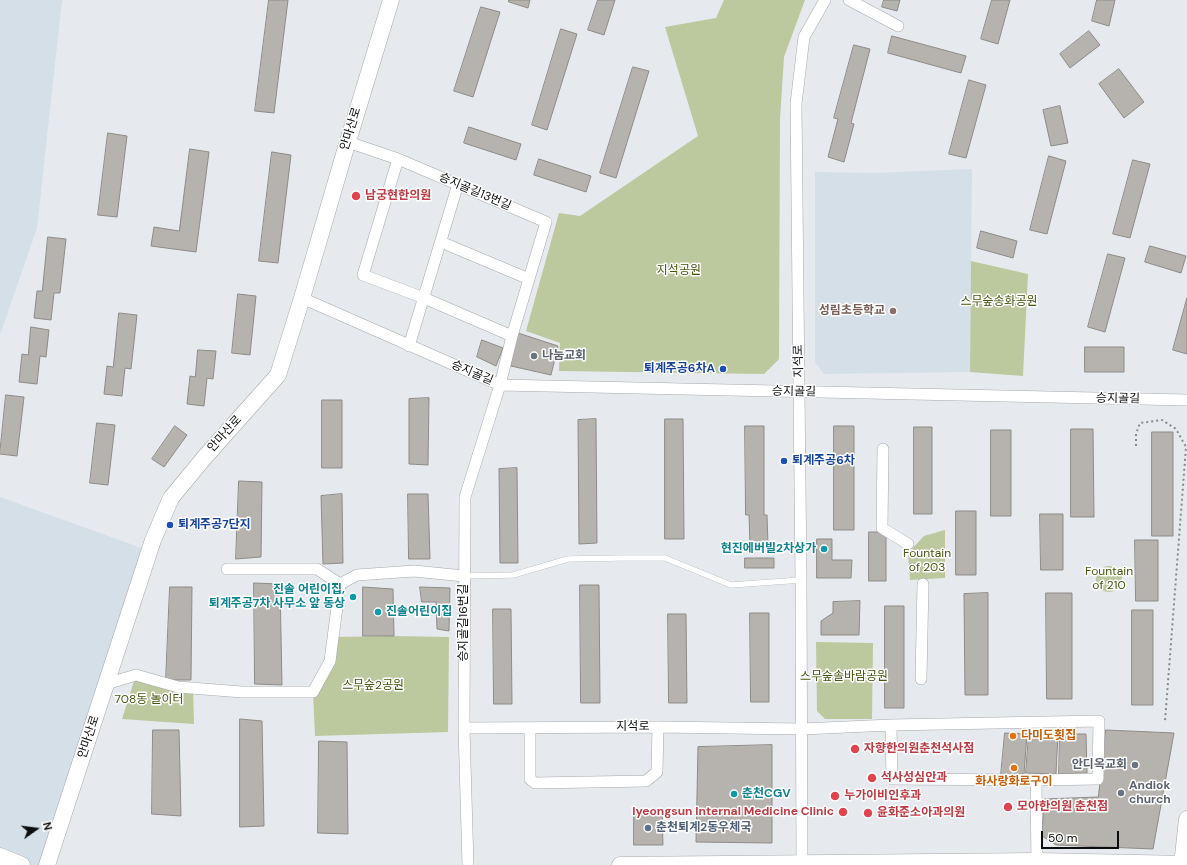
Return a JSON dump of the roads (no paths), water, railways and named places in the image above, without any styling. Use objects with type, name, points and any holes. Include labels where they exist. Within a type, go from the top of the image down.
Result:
[{"type":"street","name":"안마산로","points":[[47,865],[153,540],[171,498],[204,458],[278,375],[391,0]]},
{"type":"street","name":"지석로","points":[[802,864],[801,580],[796,104],[804,37],[825,0]]},
{"type":"street","points":[[849,0],[898,26]]},
{"type":"street","name":"승지골길13번길","points":[[348,142],[398,159],[546,222],[512,336],[500,385]]},
{"type":"street","points":[[398,159],[363,275],[424,298],[512,336]]},
{"type":"street","points":[[409,346],[458,184]]},
{"type":"street","points":[[441,242],[529,279]]},
{"type":"street","name":"승지골길","points":[[302,298],[500,385],[799,393],[1187,400]]},
{"type":"street","name":"승지골길16번길","points":[[468,865],[464,728],[465,497],[500,385]]},
{"type":"street","points":[[883,448],[882,528],[908,544]]},
{"type":"street","points":[[227,570],[317,569],[340,584]]},
{"type":"street","points":[[340,584],[357,574],[414,572],[464,576]]},
{"type":"street","points":[[106,684],[136,675],[178,687],[242,692],[313,692],[330,661],[340,584]]},
{"type":"street","points":[[921,679],[923,584]]},
{"type":"street","points":[[802,729],[890,725],[1099,721],[1098,779],[892,779],[890,725]]},
{"type":"street","name":"지석로","points":[[464,728],[658,727],[802,729]]},
{"type":"street","points":[[530,728],[530,779],[535,784],[646,781],[657,772],[658,727]]},
{"type":"street","points":[[1036,780],[1037,863]]},
{"type":"street","points":[[620,865],[1037,863],[1184,865],[1187,820]]},
{"type":"street","points":[[0,856],[22,865]]},
{"type":"lane","points":[[464,576],[513,574],[568,559],[665,558],[731,585],[801,580]]},
{"type":"place","name":"남궁현한의원","points":[[356,196]]},
{"type":"place","name":"성림초등학교","points":[[893,311]]},
{"type":"place","name":"나눔교회","points":[[534,356]]},
{"type":"place","name":"퇴계주공6차A","points":[[723,369]]},
{"type":"place","name":"퇴계주공6차","points":[[784,461]]},
{"type":"place","name":"퇴계주공7단지","points":[[170,525]]},
{"type":"place","name":"현진에버빌2차상가","points":[[824,549]]},
{"type":"place","name":"진솔 어린이집, 퇴계주공7차 사무소 앞 동상","points":[[353,597]]},
{"type":"place","name":"진솔어린이집","points":[[378,612]]},
{"type":"place","name":"다미도횟집","points":[[1013,736]]},
{"type":"place","name":"자향한의원춘천석사점","points":[[855,749]]},
{"type":"place","name":"안디옥교회","points":[[1135,765]]},
{"type":"place","name":"화사랑화로구이","points":[[1014,768]]},
{"type":"place","name":"석사성심안과","points":[[872,778]]},
{"type":"place","name":"Andiok church","points":[[1121,793]]},
{"type":"place","name":"춘천CGV","points":[[734,794]]},
{"type":"place","name":"누가이비인후과","points":[[835,796]]},
{"type":"place","name":"모아한의원 춘천점","points":[[1008,807]]},
{"type":"place","name":"Iyeongsun Internal Medicine Clinic","points":[[843,812]]},
{"type":"place","name":"윤화준소아과의원","points":[[868,813]]},
{"type":"place","name":"춘천퇴계2동우체국","points":[[648,828]]},
{"type":"park label","name":"지석공원","points":[[679,271]]},
{"type":"park label","name":"스무숲송화공원","points":[[999,302]]},
{"type":"park label","name":"Fountain of 203","points":[[927,561]]},
{"type":"park label","name":"Fountain of 210","points":[[1109,579]]},
{"type":"park label","name":"스무숲솔바람공원","points":[[844,677]]},
{"type":"park label","name":"스무숲2공원","points":[[373,686]]},
{"type":"park label","name":"708동 놀이터","points":[[149,700]]}]
